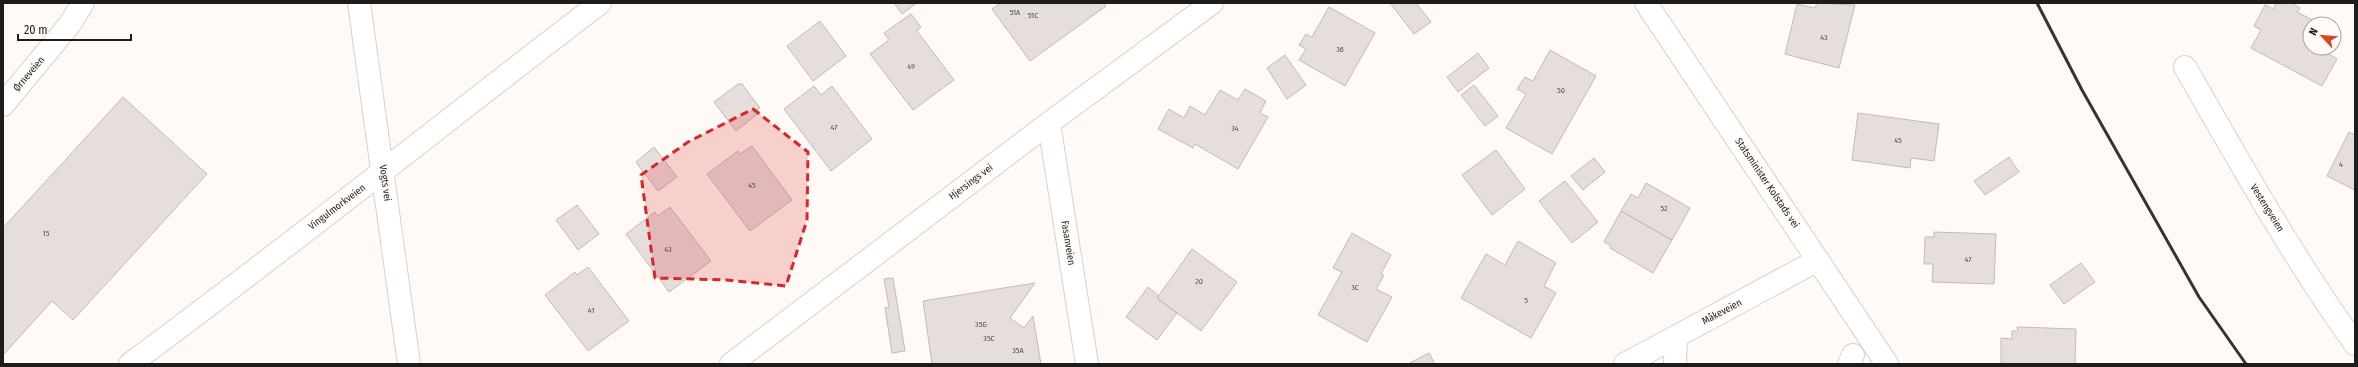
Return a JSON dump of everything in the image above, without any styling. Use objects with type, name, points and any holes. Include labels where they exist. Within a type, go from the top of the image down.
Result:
[{"type":"street","name":"Ørneveien","points":[[3,105],[70,24],[83,3]]},
{"type":"street","name":"Vogts vei","points":[[359,3],[409,364]]},
{"type":"street","name":"Vingulmorkveien","points":[[132,363],[383,172],[437,128],[600,3]]},
{"type":"street","name":"Hjersings vei","points":[[731,364],[1049,123],[1212,3]]},
{"type":"street","name":"Statsminister Kolstads vei","points":[[1646,3],[1887,364]]},
{"type":"street","name":"Vestengveien","points":[[2185,67],[2255,189],[2329,307],[2355,344]]},
{"type":"street","name":"Fasanveien","points":[[1049,123],[1087,364]]},
{"type":"street","name":"Måkeveien","points":[[1625,364],[1818,260]]},
{"type":"street","points":[[1675,364],[1676,337]]},
{"type":"highlighted area","points":[[753,109],[808,152],[807,220],[786,286],[727,280],[655,278],[641,175],[688,142]]},
{"type":"building","points":[[894,3],[917,3],[902,14]]},
{"type":"building","points":[[1001,3],[1104,3],[1106,6],[1030,61],[992,9]]},
{"type":"building","points":[[1390,3],[1416,3],[1431,22],[1414,34]]},
{"type":"building","points":[[1817,3],[1855,5],[1839,68],[1785,54],[1797,4],[1815,8]]},
{"type":"building","points":[[2276,3],[2291,3],[2300,8],[2297,12],[2305,16],[2302,16],[2302,56],[2332,56],[2337,59],[2322,86],[2251,48],[2261,30],[2254,26],[2265,5],[2273,9]]},
{"type":"building","points":[[1329,7],[1375,33],[1345,86],[1299,60],[1306,49],[1299,45],[1306,34],[1312,37]]},
{"type":"building","points":[[911,14],[921,27],[917,31],[954,80],[913,110],[870,54],[889,40],[884,33]]},
{"type":"building","points":[[820,21],[846,56],[813,81],[787,46]]},
{"type":"building","points":[[1550,50],[1596,76],[1552,154],[1506,128],[1526,94],[1517,89],[1525,77],[1533,81]]},
{"type":"building","points":[[1478,53],[1489,68],[1458,92],[1447,77]]},
{"type":"building","points":[[1285,55],[1306,85],[1287,99],[1267,68]]},
{"type":"building","points":[[738,84],[742,84],[760,108],[757,110],[760,112],[736,131],[714,102]]},
{"type":"building","points":[[1474,85],[1498,116],[1485,126],[1461,95]]},
{"type":"building","points":[[814,86],[821,95],[832,86],[872,139],[831,171],[784,109]]},
{"type":"building","points":[[1245,89],[1266,101],[1260,113],[1268,117],[1238,169],[1195,144],[1193,148],[1158,129],[1169,109],[1184,118],[1190,106],[1205,115],[1220,90],[1238,100]]},
{"type":"building","points":[[123,97],[207,174],[73,320],[52,301],[3,355],[3,228]]},
{"type":"building","points":[[1858,113],[1939,124],[1934,161],[1911,158],[1910,168],[1852,160]]},
{"type":"building","points":[[2349,132],[2355,135],[2355,190],[2327,176]]},
{"type":"building","points":[[752,146],[792,200],[750,231],[707,174],[738,151],[740,154]]},
{"type":"building","points":[[654,147],[677,177],[658,191],[636,162]]},
{"type":"building","points":[[1496,150],[1525,189],[1492,215],[1462,175]]},
{"type":"building","points":[[2009,157],[2019,172],[1985,195],[1974,181]]},
{"type":"building","points":[[1594,158],[1605,172],[1583,190],[1571,176]]},
{"type":"building","points":[[1565,181],[1598,222],[1572,243],[1539,201]]},
{"type":"building","points":[[1646,183],[1690,208],[1672,240],[1621,211],[1631,194],[1638,198]]},
{"type":"building","points":[[577,205],[599,234],[578,250],[556,220]]},
{"type":"building","points":[[670,207],[711,261],[669,292],[626,234],[655,212],[658,216]]},
{"type":"building","points":[[1621,211],[1672,240],[1653,273],[1610,248],[1611,246],[1604,242]]},
{"type":"building","points":[[1934,232],[1996,234],[1994,284],[1932,282],[1933,264],[1924,264],[1925,237],[1934,237]]},
{"type":"building","points":[[1352,233],[1391,255],[1381,274],[1384,275],[1376,289],[1392,297],[1367,342],[1318,315],[1342,272],[1333,268]]},
{"type":"building","points":[[1518,241],[1556,263],[1544,286],[1556,293],[1531,338],[1461,298],[1486,254],[1505,265]]},
{"type":"building","points":[[1192,249],[1237,282],[1201,331],[1157,298]]},
{"type":"building","points":[[2081,263],[2095,282],[2064,304],[2050,285]]},
{"type":"building","points":[[588,267],[629,321],[588,351],[545,295],[575,272],[577,275]]},
{"type":"building","points":[[893,278],[905,351],[892,353],[885,308],[889,307],[884,279]]},
{"type":"building","points":[[1035,283],[1010,318],[1024,328],[1033,316],[1041,364],[932,364],[923,301]]},
{"type":"building","points":[[1148,287],[1159,296],[1157,298],[1177,313],[1157,340],[1126,317]]},
{"type":"building","points":[[2017,327],[2076,329],[2075,364],[2001,364],[2001,338],[2012,339],[2012,331],[2018,331]]},
{"type":"building","points":[[1429,353],[1435,364],[1408,364]]},
{"type":"railway","points":[[2037,3],[2082,90],[2199,297],[2246,364]]}]
